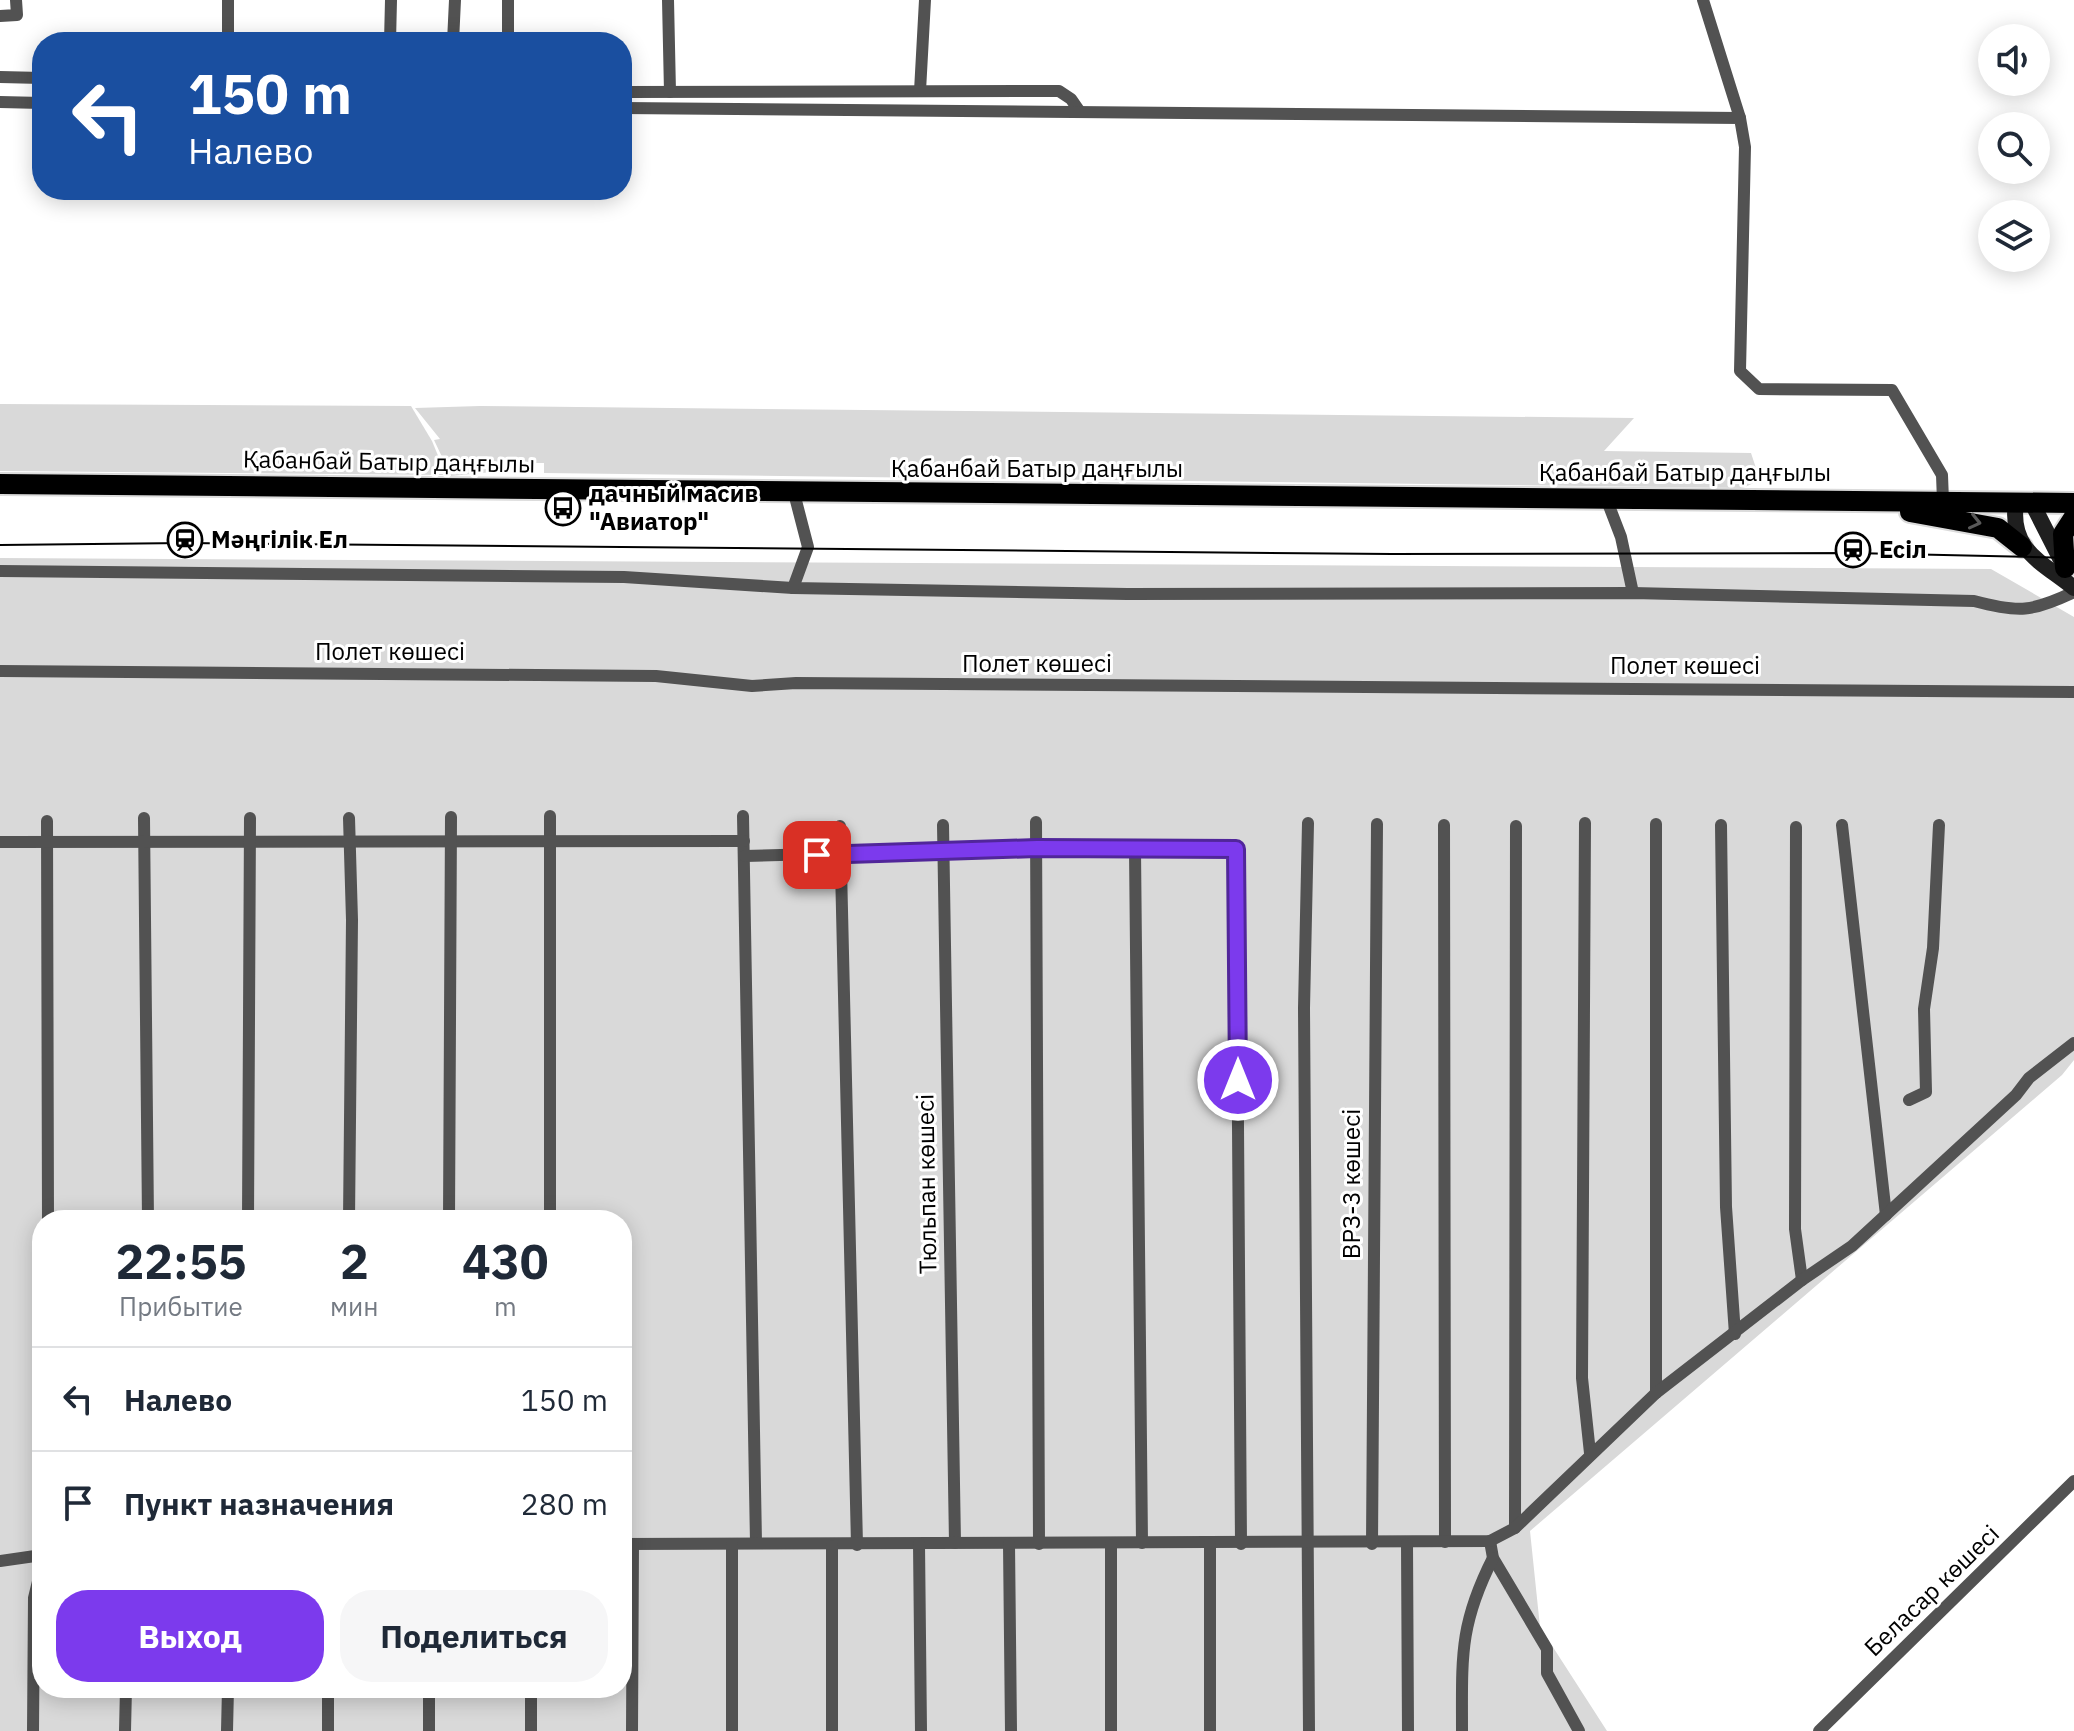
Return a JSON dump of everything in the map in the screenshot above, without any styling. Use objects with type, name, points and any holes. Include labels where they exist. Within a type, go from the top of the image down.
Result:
[{"type":"main road","name":"Қабанбай Батыр даңғылы","points":[[0,484],[2074,503]]},
{"type":"main road","points":[[1815,500],[1971,520],[1998,528],[2022,547]]},
{"type":"main road","points":[[2072,583],[2063,534],[2074,517]]},
{"type":"street","points":[[0,16],[17,15],[16,0]]},
{"type":"street","points":[[228,0],[228,32]]},
{"type":"street","points":[[390,32],[391,0]]},
{"type":"street","points":[[453,32],[455,0]]},
{"type":"street","points":[[508,0],[508,32]]},
{"type":"street","points":[[668,0],[670,92]]},
{"type":"street","points":[[920,91],[925,0]]},
{"type":"street","points":[[1703,0],[1740,118],[1745,147],[1740,371],[1759,389],[1892,390],[1942,475],[1943,501]]},
{"type":"street","points":[[0,77],[32,78]]},
{"type":"street","points":[[632,92],[1059,91],[1071,99],[1080,112]]},
{"type":"street","points":[[0,102],[32,103]]},
{"type":"street","points":[[632,108],[1740,118]]},
{"type":"street","points":[[793,588],[808,547],[794,493]]},
{"type":"street","points":[[1606,498],[1621,537],[1633,593]]},
{"type":"street","points":[[2024,503],[2015,532],[2022,547],[2072,583]]},
{"type":"street","points":[[2024,503],[2072,583]]},
{"type":"street","points":[[0,571],[454,578],[624,577],[793,588],[1127,594],[1633,593],[1974,601],[2015,612],[2042,607],[2072,583]]},
{"type":"street","name":"Полет көшесі","points":[[0,671],[656,676],[752,686],[796,683],[2074,692]]},
{"type":"street","points":[[550,816],[550,1210]]},
{"type":"street","points":[[743,816],[756,1543]]},
{"type":"street","points":[[449,1210],[451,817]]},
{"type":"street","points":[[144,818],[148,1210]]},
{"type":"street","points":[[248,1210],[250,818]]},
{"type":"street","points":[[349,818],[349,1210]]},
{"type":"street","points":[[47,821],[50,908],[48,1210]]},
{"type":"street","points":[[1036,822],[1039,1544]]},
{"type":"street","points":[[1308,823],[1304,1008],[1309,1731]]},
{"type":"street","points":[[1585,823],[1582,1378],[1590,1453]]},
{"type":"street","name":"ВРЗ-3 көшесі","points":[[1372,1544],[1377,824]]},
{"type":"street","points":[[1656,824],[1656,1393]]},
{"type":"street","name":"Тюльпан көшесі","points":[[943,825],[955,1543]]},
{"type":"street","points":[[1444,825],[1445,1542]]},
{"type":"street","points":[[1721,825],[1726,1207],[1735,1334]]},
{"type":"street","points":[[1842,825],[1886,1215]]},
{"type":"street","points":[[1909,1100],[1926,1092],[1924,1009],[1933,948],[1939,825]]},
{"type":"street","points":[[840,826],[857,1545]]},
{"type":"street","points":[[1515,1528],[1516,826]]},
{"type":"street","points":[[1796,827],[1795,1229],[1802,1280]]},
{"type":"street","points":[[0,842],[146,839],[350,843],[744,841]]},
{"type":"street","points":[[745,856],[945,853],[1037,848],[1236,849],[1241,1544]]},
{"type":"street","points":[[1135,850],[1142,1543]]},
{"type":"street","points":[[632,1544],[1407,1544],[1490,1541],[1515,1528],[1656,1393],[1802,1280],[1852,1246],[2016,1095],[2029,1078],[2074,1043]]},
{"type":"street","name":"Беласар көшесі","points":[[1819,1731],[2074,1481]]},
{"type":"street","points":[[1490,1541],[1493,1558],[1547,1649],[1547,1673],[1574,1728]]},
{"type":"street","points":[[919,1544],[921,1731]]},
{"type":"street","points":[[1009,1544],[1011,1731]]},
{"type":"street","points":[[1210,1544],[1210,1731]]},
{"type":"street","points":[[1407,1544],[1408,1731]]},
{"type":"street","points":[[732,1545],[732,1731]]},
{"type":"street","points":[[1111,1545],[1111,1731]]},
{"type":"street","points":[[832,1546],[832,1731]]},
{"type":"street","points":[[0,1561],[32,1556]]},
{"type":"street","points":[[1462,1731],[1462,1645],[1473,1597],[1493,1558]]},
{"type":"street","points":[[33,1698],[33,1731]]},
{"type":"street","points":[[125,1731],[126,1698]]},
{"type":"street","points":[[227,1731],[228,1698]]},
{"type":"street","points":[[328,1698],[328,1731]]},
{"type":"street","points":[[429,1698],[429,1731]]},
{"type":"street","points":[[531,1698],[531,1731]]},
{"type":"street","points":[[631,1698],[632,1731]]},
{"type":"shaded area","points":[[0,404],[411,406],[432,441],[446,475],[0,471]]},
{"type":"shaded area","points":[[480,406],[1634,418],[1604,451],[1751,453],[1760,480],[1743,488],[544,473],[544,463],[498,463],[492,472],[451,476],[434,440],[440,439],[415,408]]},
{"type":"shaded area","points":[[0,558],[1991,569],[2074,617],[2074,1060],[2062,1075],[1530,1531],[1540,1627],[1607,1731],[0,1731]]},
{"type":"tram line","points":[[0,545],[185,543],[1392,554],[1853,553],[2074,558]]},
{"type":"place","name":"дачный масив \"Авиатор\"","points":[[563,508]]},
{"type":"place","name":"Мәңгілік Ел","points":[[185,540]]},
{"type":"place","name":"Есіл","points":[[1853,550]]},
{"type":"route","points":[[817,855],[1037,848],[1236,849],[1238,1080]]}]
